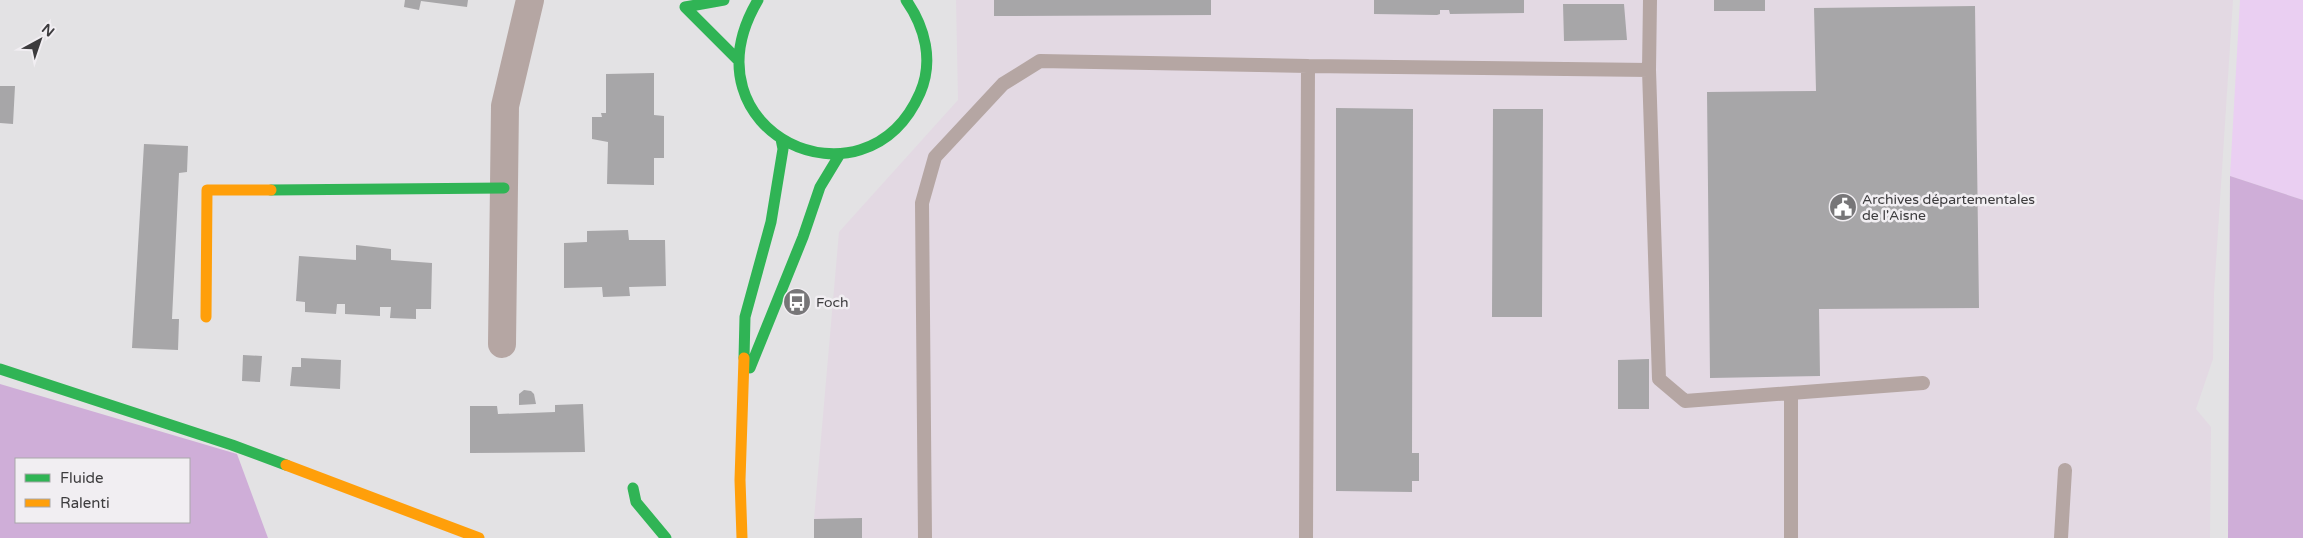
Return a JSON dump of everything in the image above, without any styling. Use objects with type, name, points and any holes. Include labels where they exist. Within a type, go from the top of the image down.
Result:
[{"type":"street","points":[[502,344],[505,106],[530,0]]},
{"type":"street","points":[[679,3],[724,0]]},
{"type":"street","points":[[758,0],[749,12],[740,35],[737,59],[740,82],[749,105],[763,124],[781,140],[810,152],[840,154],[871,146],[898,129],[917,103],[927,73],[926,41],[916,6],[906,0]]},
{"type":"street","points":[[679,3],[737,59]]},
{"type":"street","points":[[742,538],[740,480],[745,317],[771,222],[783,149],[781,140]]},
{"type":"street","points":[[743,386],[820,187],[840,154]]},
{"type":"street","points":[[206,317],[207,190],[504,188]]},
{"type":"street","points":[[0,369],[232,445],[479,538]]},
{"type":"street","points":[[633,488],[636,502],[666,538]]},
{"type":"lane","points":[[1650,0],[1649,70],[1659,379],[1684,401],[1923,383]]},
{"type":"lane","points":[[925,538],[922,203],[935,157],[1003,84],[1040,61],[1649,70]]},
{"type":"lane","points":[[1306,538],[1308,66]]},
{"type":"lane","points":[[1791,393],[1791,538]]},
{"type":"lane","points":[[2061,538],[2065,470]]},
{"type":"shaded area","points":[[956,0],[2233,0],[2214,293],[2213,359],[2196,409],[2211,427],[2210,538],[814,538],[814,519],[839,232],[958,100]]},
{"type":"shaded area","points":[[2240,0],[2303,0],[2303,200],[2230,176]]},
{"type":"shaded area","points":[[2230,176],[2303,200],[2303,538],[2228,538]]},
{"type":"shaded area","points":[[0,384],[237,454],[268,538],[0,538]]},
{"type":"building","points":[[405,0],[468,0],[467,7],[421,1],[419,10],[404,7]]},
{"type":"building","points":[[994,0],[1211,0],[1211,15],[994,16]]},
{"type":"building","points":[[1374,0],[1524,0],[1524,13],[1450,14],[1449,10],[1440,10],[1440,14],[1437,15],[1374,14]]},
{"type":"building","points":[[1714,0],[1765,0],[1765,11],[1714,11]]},
{"type":"building","points":[[1563,4],[1624,4],[1627,40],[1564,41]]},
{"type":"building","name":"Archives départementales de l'Aisne","points":[[1975,6],[1979,308],[1819,309],[1820,376],[1710,378],[1707,92],[1816,91],[1814,8]]},
{"type":"building","points":[[654,73],[654,115],[664,116],[664,158],[654,158],[654,185],[607,184],[608,142],[592,139],[592,117],[602,117],[601,113],[606,113],[606,74]]},
{"type":"building","points":[[0,86],[15,86],[13,124],[0,123]]},
{"type":"building","points":[[1336,108],[1413,109],[1412,453],[1419,453],[1419,481],[1412,481],[1412,492],[1336,491]]},
{"type":"building","points":[[1493,109],[1543,109],[1542,317],[1492,317]]},
{"type":"building","points":[[144,144],[188,146],[187,172],[179,173],[172,319],[179,319],[178,350],[132,348]]},
{"type":"building","points":[[628,230],[629,240],[665,240],[666,286],[629,287],[630,296],[603,297],[602,287],[564,288],[564,243],[587,242],[587,231]]},
{"type":"building","points":[[356,245],[391,249],[391,260],[432,263],[431,309],[416,309],[416,319],[390,318],[391,307],[380,307],[380,316],[345,314],[345,304],[337,304],[336,314],[305,312],[305,302],[296,301],[299,256],[356,260]]},
{"type":"building","points":[[243,355],[262,356],[260,382],[242,381]]},
{"type":"building","points":[[301,358],[341,360],[340,389],[290,386],[292,367],[301,367]]},
{"type":"building","points":[[1649,359],[1649,409],[1618,409],[1618,360]]},
{"type":"building","points":[[524,390],[531,391],[534,394],[536,404],[519,405],[519,394]]},
{"type":"building","points":[[583,404],[585,452],[470,453],[470,406],[497,406],[498,414],[555,412],[555,405]]},
{"type":"building","points":[[862,518],[862,538],[814,538],[814,519]]},
{"type":"traffic: fast","points":[[724,0],[685,7],[737,59]]},
{"type":"traffic: fast","points":[[758,0],[740,47],[743,88],[760,120],[789,143],[824,153],[861,150],[894,130],[920,93],[924,81],[927,57],[918,21],[906,0]]},
{"type":"traffic: fast","points":[[744,358],[745,317],[771,222],[783,149],[781,139]]},
{"type":"traffic: fast","points":[[750,368],[803,237],[820,187],[840,154]]},
{"type":"traffic: fast","points":[[271,190],[504,188]]},
{"type":"traffic: fast","points":[[0,369],[232,445],[286,465]]},
{"type":"traffic: fast","points":[[633,488],[636,502],[666,538]]},
{"type":"traffic: slow","points":[[206,317],[207,190],[271,190]]},
{"type":"traffic: slow","points":[[742,538],[740,480],[744,358]]},
{"type":"traffic: slow","points":[[286,465],[479,538]]},
{"type":"place","name":"Archives départementales de l'Aisne","points":[[1843,207]]},
{"type":"place","name":"Foch","points":[[797,302]]}]
